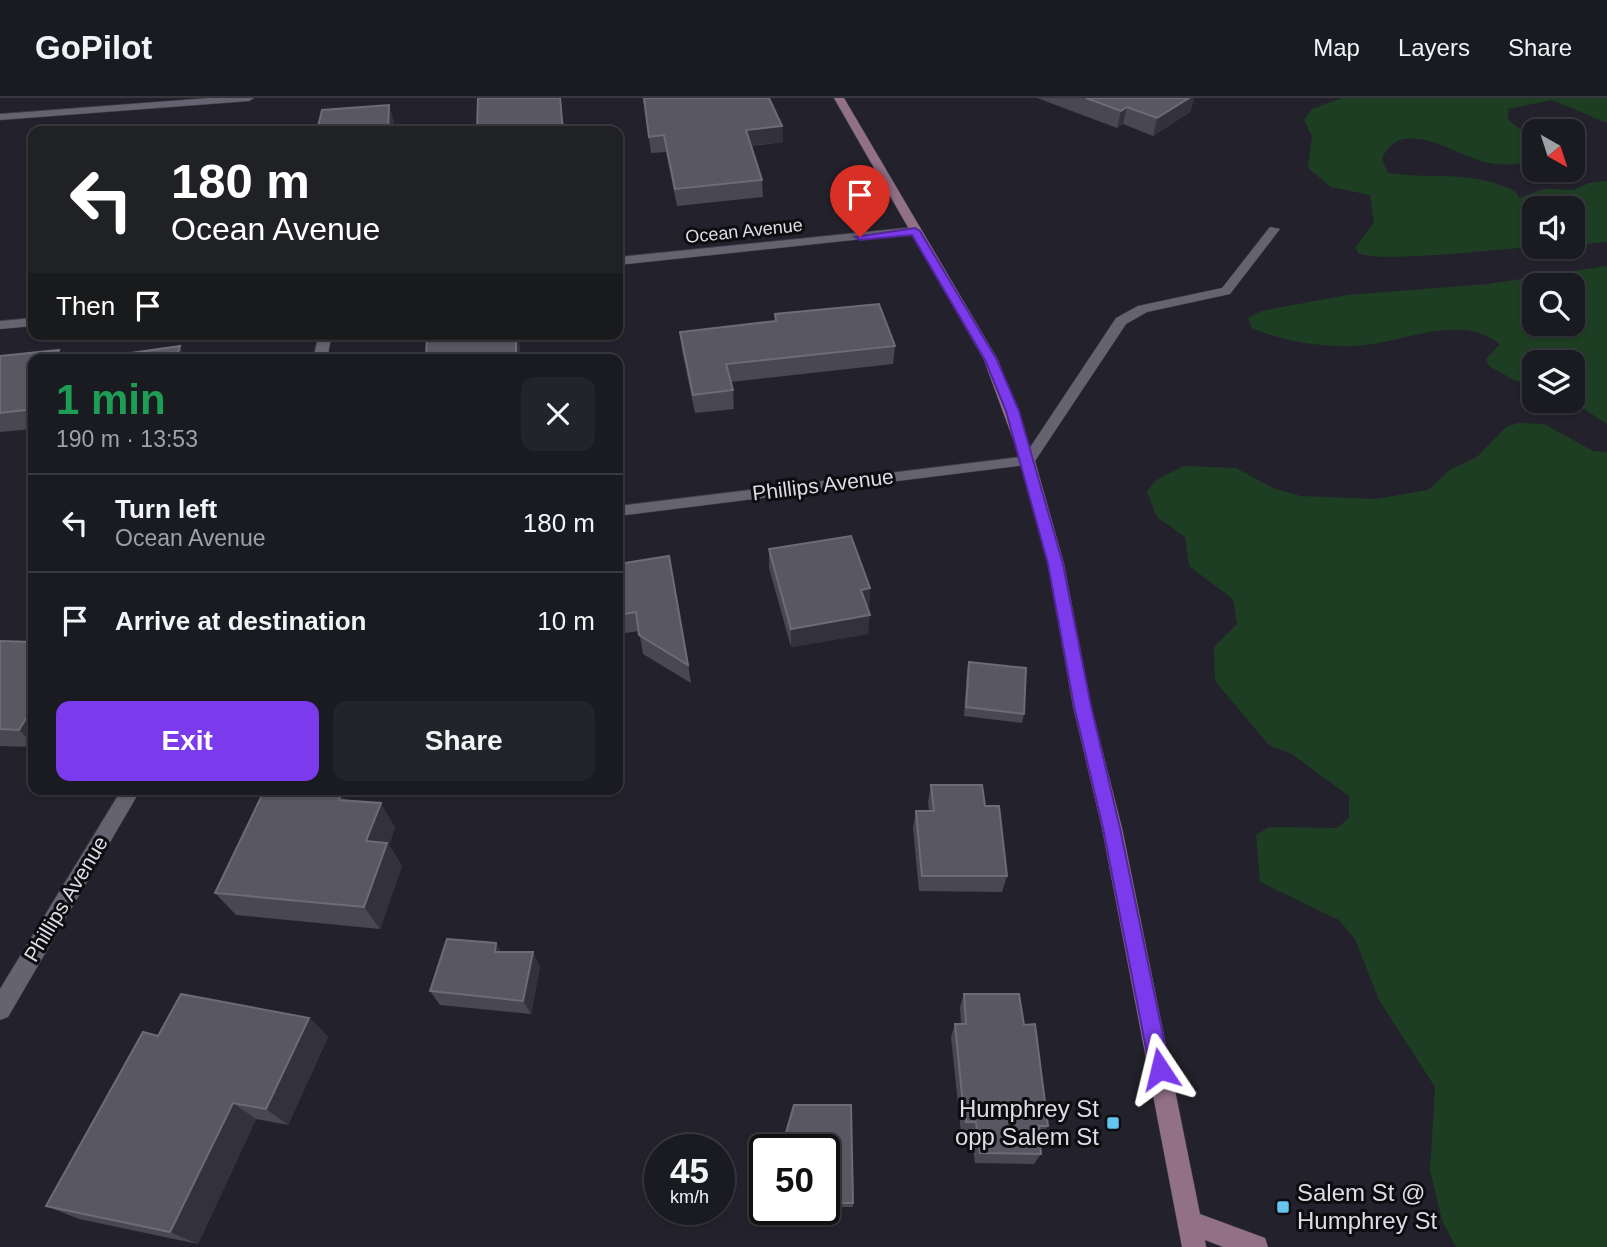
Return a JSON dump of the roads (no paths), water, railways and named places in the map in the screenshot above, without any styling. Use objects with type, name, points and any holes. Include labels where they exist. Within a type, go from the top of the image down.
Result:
[{"type":"main road","points":[[839,98],[991,360],[1028,461],[1056,564],[1082,706],[1112,828],[1194,1247]]},
{"type":"main road","points":[[1189,1222],[1256,1247]]},
{"type":"street","points":[[0,117],[249,98]]},
{"type":"street","points":[[1028,461],[1121,321],[1143,309],[1226,292],[1274,229]]},
{"type":"street","name":"Ocean Avenue","points":[[623,260],[915,231]]},
{"type":"street","points":[[0,325],[28,322]]},
{"type":"street","name":"Phillips Avenue","points":[[623,509],[1028,461]]},
{"type":"street","name":"Phillips Avenue","points":[[0,1009],[128,795]]},
{"type":"place","name":"Humphrey St opp Salem St","points":[[1113,1123]]},
{"type":"place","name":"Salem St @ Humphrey St","points":[[1283,1207]]}]
